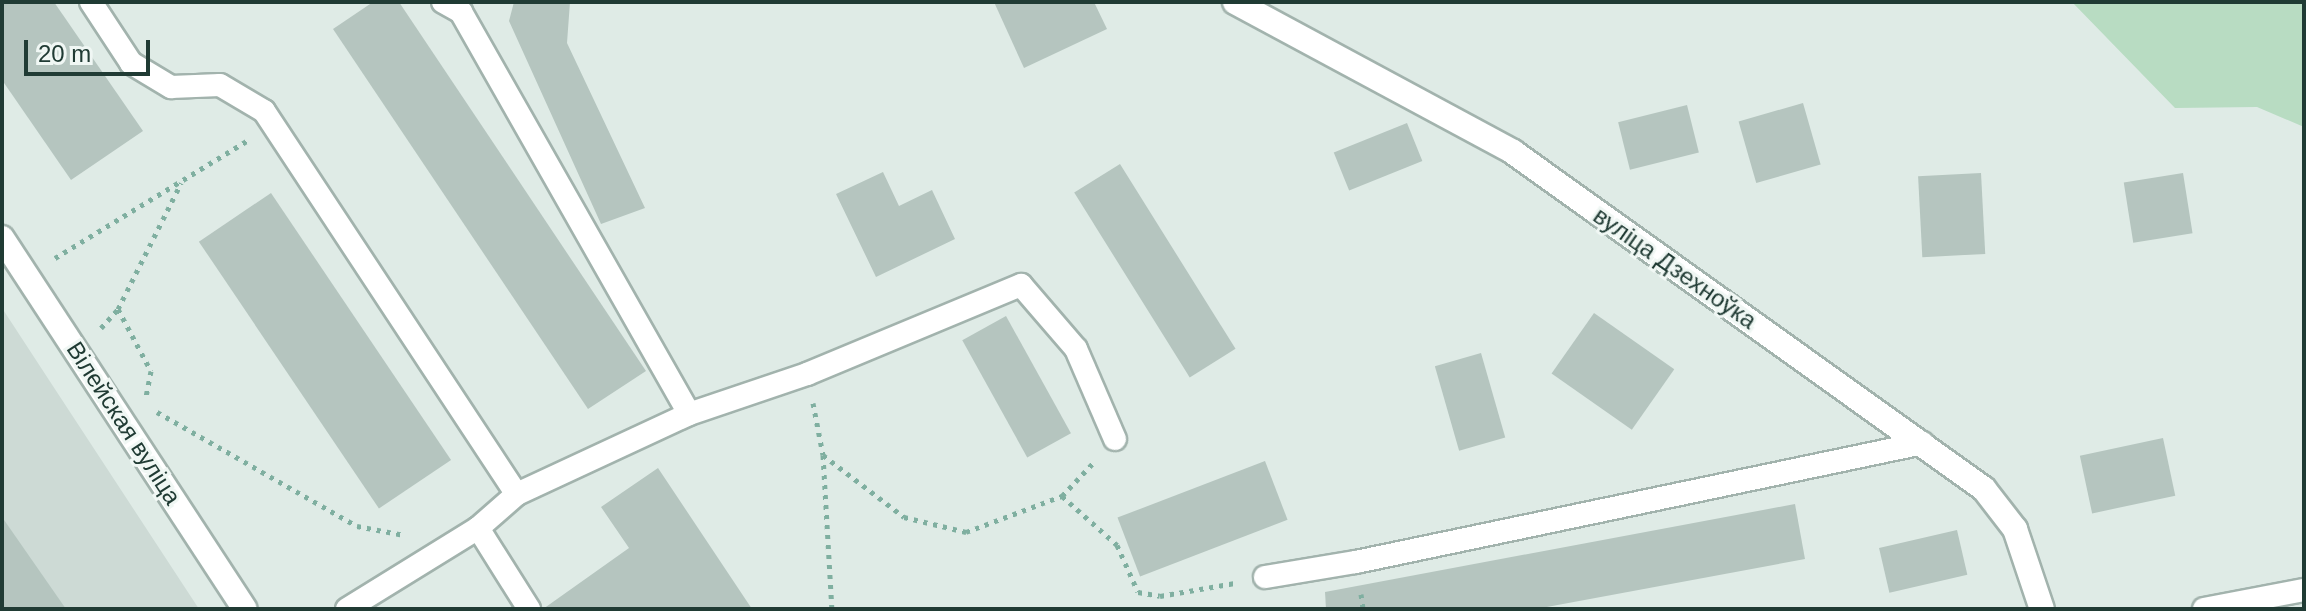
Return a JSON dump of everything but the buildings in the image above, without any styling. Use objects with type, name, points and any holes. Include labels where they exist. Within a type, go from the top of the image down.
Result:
[{"type":"street","name":"вуліца Дзехноўка","points":[[1235,2],[1513,152],[1923,443],[1984,489],[2015,529],[2042,609]]},
{"type":"street","name":"Вілейская вуліца","points":[[2,238],[245,609]]},
{"type":"lane","points":[[91,2],[131,63],[171,87],[220,85],[264,111],[517,494]]},
{"type":"lane","points":[[457,5],[689,414]]},
{"type":"lane","points":[[347,609],[478,528],[517,494],[689,414],[807,374],[1021,285],[1076,349],[1115,439]]},
{"type":"lane","points":[[1265,577],[1356,562],[1923,443]]},
{"type":"lane","points":[[478,528],[529,609]]},
{"type":"lane","points":[[2204,609],[2304,590]]},
{"type":"path","points":[[26,274],[182,182],[272,124]]},
{"type":"path","points":[[182,182],[118,309],[151,371],[144,405],[357,526],[452,545]]},
{"type":"path","points":[[807,374],[823,455],[832,609]]},
{"type":"path","points":[[823,455],[904,517],[966,532],[1062,496],[1115,439]]},
{"type":"path","points":[[1062,496],[1117,545],[1138,592],[1160,596],[1265,577]]},
{"type":"shaded area","points":[[2,308],[49,380],[199,609],[2,609]]},
{"type":"green space","points":[[2072,2],[2304,2],[2304,127],[2257,107],[2175,108]]}]
